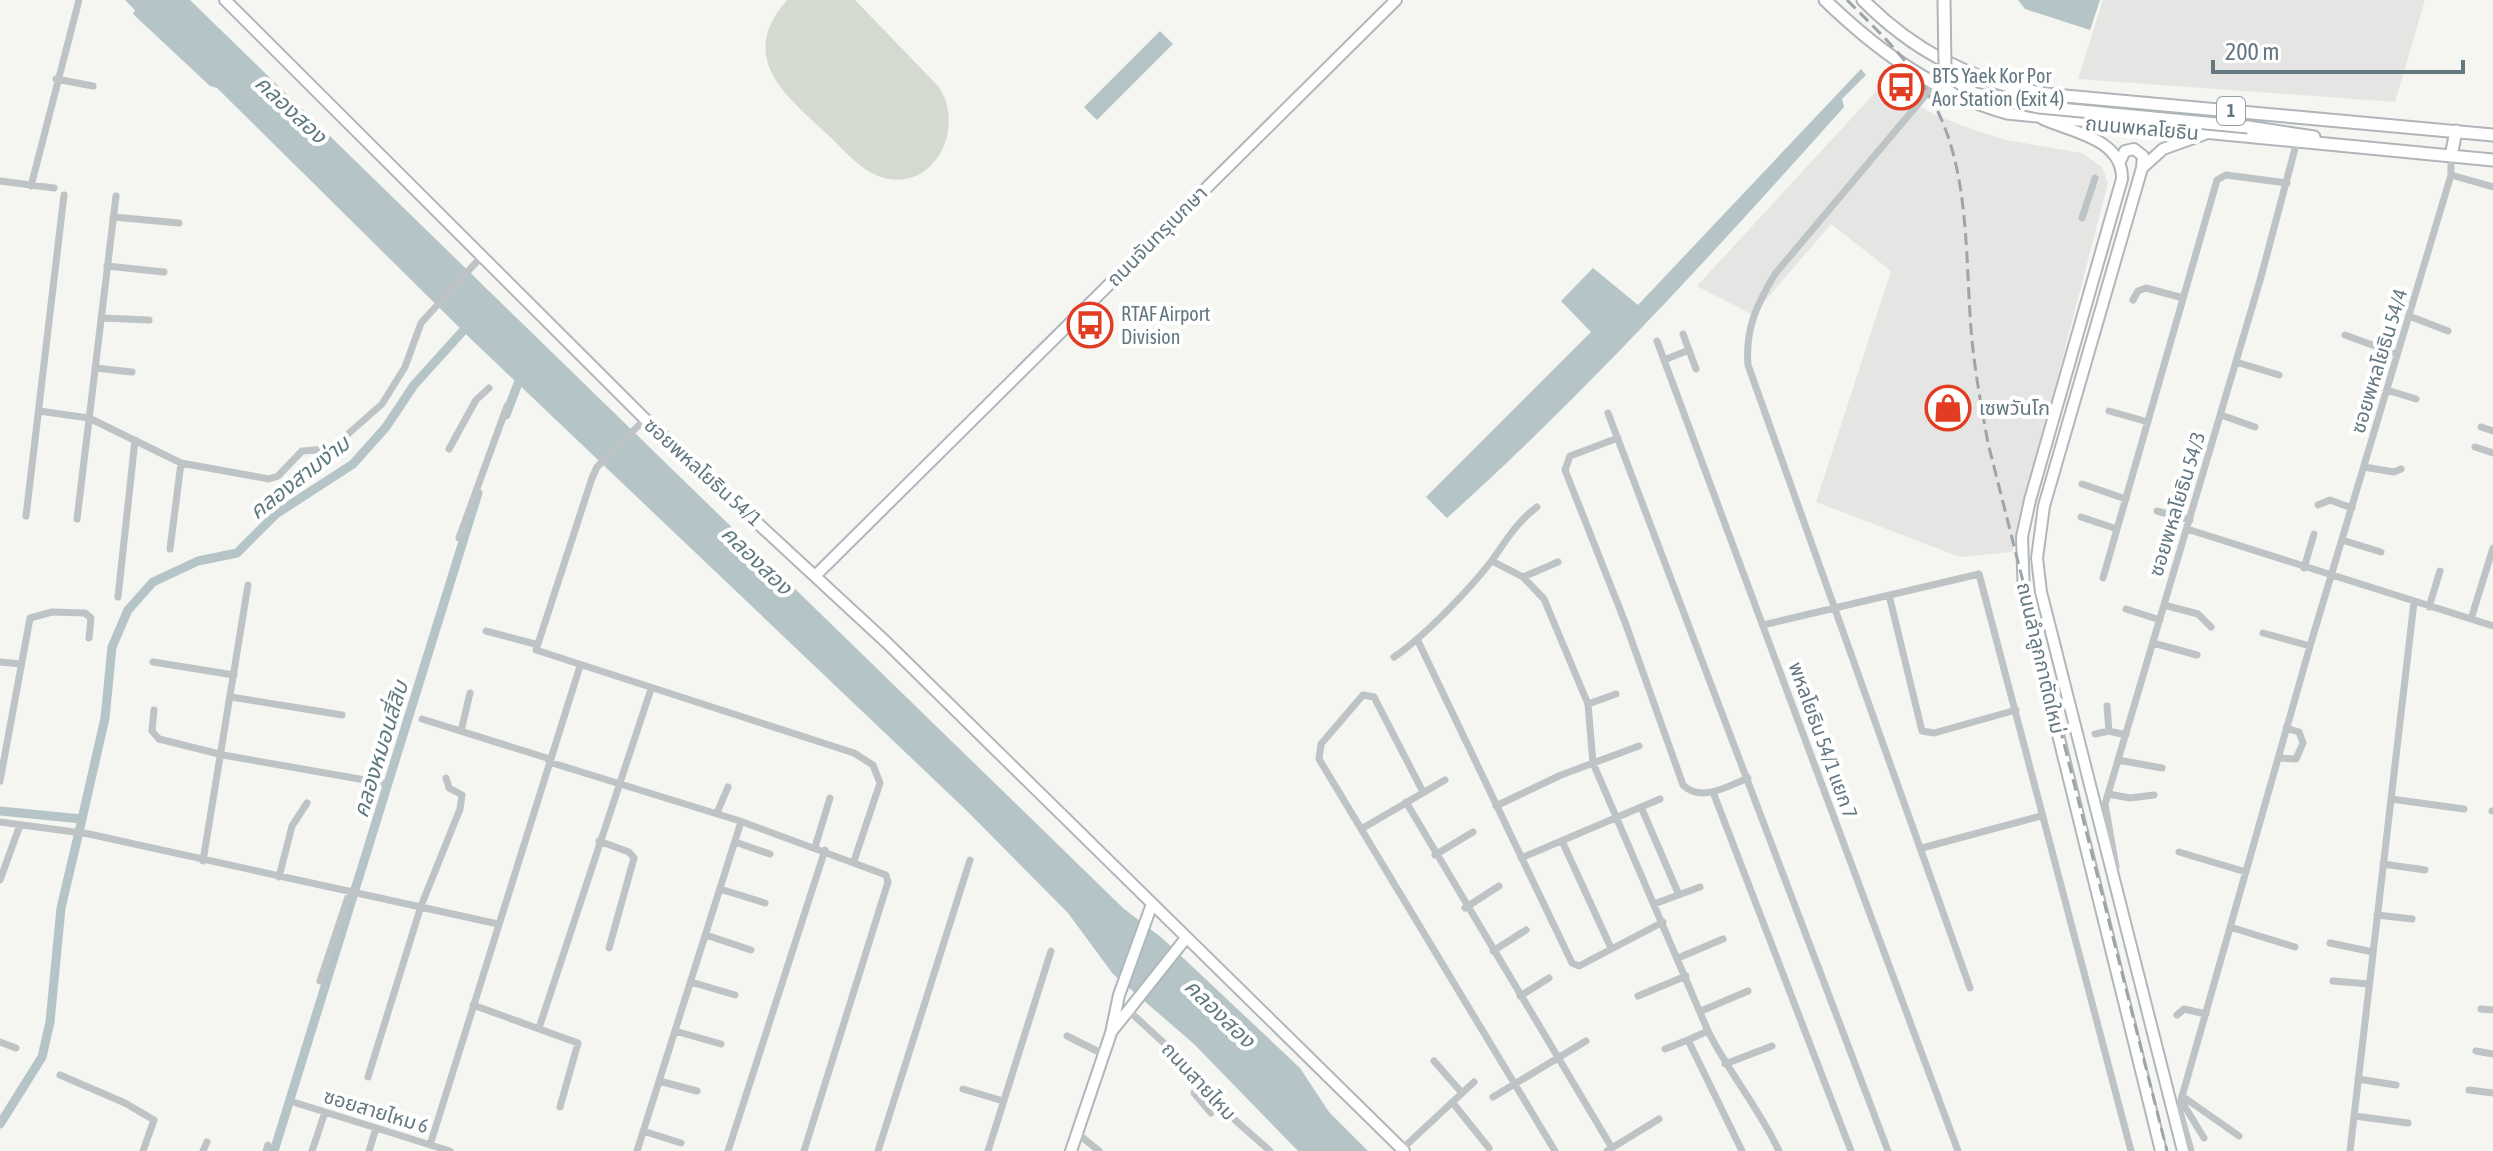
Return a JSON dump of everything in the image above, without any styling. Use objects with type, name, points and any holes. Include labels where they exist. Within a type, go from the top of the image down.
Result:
[{"type":"main road","name":"ซอยพหลโยธิน 54/1","points":[[225,0],[482,256],[641,423],[816,575],[1152,904],[1182,942],[1403,1150]]},
{"type":"main road","name":"ถนนจันทรุเบกษา","points":[[816,575],[1396,0]]},
{"type":"main road","name":"ถนนพหลโยธิน","points":[[1825,0],[1874,45],[1934,85],[1982,106],[2043,119],[2493,160]]},
{"type":"main road","name":"ถนนพหลโยธิน","points":[[1863,0],[1915,47],[1972,75],[2014,89],[2493,135]]},
{"type":"main road","points":[[1944,0],[1945,66],[1951,77],[1975,94],[2039,107],[2297,132],[2338,144]]},
{"type":"main road","points":[[2043,119],[2106,145],[2120,161],[2125,151],[2134,149],[2143,156],[2142,168]]},
{"type":"main road","points":[[2451,156],[2456,131]]},
{"type":"main road","points":[[2142,168],[2163,149],[2205,134]]},
{"type":"main road","name":"ถนนลำลูกกาตัดใหม่","points":[[2120,161],[2119,190],[2030,500],[2021,569],[2026,609],[2161,1151]]},
{"type":"main road","name":"ถนนลำลูกกาตัดใหม่","points":[[2142,168],[2044,506],[2037,558],[2041,592],[2183,1151]]},
{"type":"main road","points":[[1071,1151],[1111,1033],[1119,995],[1152,904]]},
{"type":"main road","points":[[1111,1033],[1182,942]]},
{"type":"main road","points":[[2124,998],[2144,991]]},
{"type":"street","points":[[31,186],[56,79],[79,0]]},
{"type":"street","points":[[56,79],[93,86]]},
{"type":"street","points":[[1934,85],[1787,258],[1757,304],[1749,328],[1748,365],[1970,988]]},
{"type":"street","name":"ซอยพหลโยธิน 54/3","points":[[2118,877],[2105,819],[2108,794],[2221,415],[2297,141]]},
{"type":"street","name":"ซอยพหลโยธิน 54/4","points":[[2182,1098],[2286,728],[2451,175],[2451,156]]},
{"type":"street","points":[[2103,578],[2220,177],[2226,175],[2287,183]]},
{"type":"street","points":[[2451,175],[2493,187]]},
{"type":"street","points":[[2082,218],[2095,178]]},
{"type":"street","points":[[0,181],[54,188]]},
{"type":"street","points":[[26,516],[64,195]]},
{"type":"street","points":[[77,519],[116,196]]},
{"type":"street","points":[[113,217],[179,223]]},
{"type":"street","points":[[39,411],[89,418],[181,463],[269,479],[278,476],[302,451],[331,449],[382,404],[405,367],[421,323],[482,256]]},
{"type":"street","points":[[107,266],[164,272]]},
{"type":"street","points":[[2133,300],[2138,291],[2146,288],[2183,298]]},
{"type":"street","points":[[2409,316],[2448,331]]},
{"type":"street","points":[[101,318],[149,320]]},
{"type":"street","points":[[1683,334],[1696,369]]},
{"type":"street","points":[[2345,335],[2397,354]]},
{"type":"street","name":"พหลโยธิน 54/1 แยก 7","points":[[1657,341],[1958,1151]]},
{"type":"street","points":[[1664,360],[1689,350]]},
{"type":"street","points":[[2236,362],[2279,375]]},
{"type":"street","points":[[95,368],[132,372]]},
{"type":"street","points":[[449,449],[476,400],[489,388]]},
{"type":"street","points":[[2387,390],[2416,399]]},
{"type":"street","points":[[459,538],[507,406]]},
{"type":"street","points":[[2109,411],[2148,422]]},
{"type":"street","points":[[1608,413],[1888,1151]]},
{"type":"street","points":[[2221,415],[2255,427]]},
{"type":"street","points":[[641,423],[597,467],[535,644],[538,652],[799,734],[868,760],[879,772],[880,783],[854,861]]},
{"type":"street","points":[[2481,427],[2493,431]]},
{"type":"street","points":[[1618,438],[1570,456],[1565,470],[1625,622],[1683,785],[1690,792],[1713,792],[1748,778]]},
{"type":"street","points":[[118,597],[135,440]]},
{"type":"street","points":[[2475,447],[2493,453]]},
{"type":"street","points":[[170,549],[181,463]]},
{"type":"street","points":[[2364,467],[2386,472],[2401,469]]},
{"type":"street","points":[[2082,484],[2126,499]]},
{"type":"street","points":[[2318,505],[2330,500],[2352,508]]},
{"type":"street","points":[[1394,657],[1418,641],[1492,561],[1512,529],[1537,507]]},
{"type":"street","points":[[2157,511],[2190,520]]},
{"type":"street","points":[[2081,517],[2117,529]]},
{"type":"street","points":[[2187,529],[2493,626]]},
{"type":"street","points":[[2304,568],[2314,534]]},
{"type":"street","points":[[2342,540],[2381,552]]},
{"type":"street","points":[[2471,619],[2493,548]]},
{"type":"street","points":[[1492,561],[1523,577],[1544,599],[1588,704],[1593,763],[1708,1031],[1725,1064],[1757,1106],[1779,1151]]},
{"type":"street","points":[[1523,577],[1558,562]]},
{"type":"street","points":[[2429,607],[2440,571]]},
{"type":"street","points":[[1763,625],[1979,574],[2131,1151]]},
{"type":"street","points":[[203,861],[223,755],[248,585]]},
{"type":"street","points":[[1889,595],[1922,731],[1934,733],[2016,710]]},
{"type":"street","points":[[2350,1151],[2414,602]]},
{"type":"street","points":[[2164,605],[2198,614],[2211,627]]},
{"type":"street","points":[[2126,609],[2160,620]]},
{"type":"street","points":[[0,781],[22,670],[27,624],[37,614],[89,614],[89,638]]},
{"type":"street","points":[[486,631],[535,644]]},
{"type":"street","points":[[2263,633],[2310,646]]},
{"type":"street","points":[[1418,641],[1572,963],[1579,966],[1663,922]]},
{"type":"street","points":[[2153,643],[2197,655]]},
{"type":"street","points":[[0,662],[21,664]]},
{"type":"street","points":[[153,662],[234,675]]},
{"type":"street","points":[[424,1146],[473,1005],[580,666]]},
{"type":"street","points":[[539,1028],[651,689]]},
{"type":"street","points":[[461,731],[470,693]]},
{"type":"street","points":[[1588,704],[1616,694]]},
{"type":"street","points":[[1423,792],[1374,697],[1363,695],[1321,744],[1318,753],[1555,1151]]},
{"type":"street","points":[[231,697],[342,715]]},
{"type":"street","points":[[2107,706],[2109,731]]},
{"type":"street","points":[[154,710],[152,731],[156,738],[223,755],[382,783]]},
{"type":"street","points":[[422,719],[717,813],[825,850],[886,875],[888,882],[804,1151]]},
{"type":"street","points":[[2278,758],[2296,759],[2303,743],[2299,732],[2286,728]]},
{"type":"street","points":[[2095,734],[2109,731],[2126,735]]},
{"type":"street","points":[[1496,806],[1639,746]]},
{"type":"street","points":[[2118,760],[2162,768]]},
{"type":"street","points":[[368,1077],[421,906],[450,840],[463,799],[449,788],[446,778]]},
{"type":"street","points":[[1363,828],[1445,780]]},
{"type":"street","points":[[717,813],[728,787]]},
{"type":"street","points":[[1713,792],[1851,1151]]},
{"type":"street","points":[[2108,794],[2130,798],[2154,795]]},
{"type":"street","points":[[815,847],[830,798]]},
{"type":"street","points":[[1521,858],[1660,799]]},
{"type":"street","points":[[2391,799],[2464,809]]},
{"type":"street","points":[[1406,802],[1465,908],[1558,1057],[1610,1149],[1659,1119]]},
{"type":"street","points":[[279,877],[292,826],[307,803]]},
{"type":"street","points":[[1641,807],[1679,895]]},
{"type":"street","points":[[1922,848],[2041,816]]},
{"type":"street","points":[[0,822],[89,834],[498,924]]},
{"type":"street","points":[[0,880],[20,825]]},
{"type":"street","points":[[637,1151],[740,825]]},
{"type":"street","points":[[1435,855],[1473,832]]},
{"type":"street","points":[[599,841],[629,852],[634,858],[609,948]]},
{"type":"street","points":[[1562,841],[1611,948]]},
{"type":"street","points":[[735,842],[770,854]]},
{"type":"street","points":[[728,1151],[825,850]]},
{"type":"street","points":[[2179,852],[2246,872]]},
{"type":"street","points":[[878,1151],[970,860]]},
{"type":"street","points":[[2383,864],[2425,870]]},
{"type":"street","points":[[1465,908],[1499,886]]},
{"type":"street","points":[[1654,904],[1700,887]]},
{"type":"street","points":[[720,889],[765,903]]},
{"type":"street","points":[[320,981],[351,892]]},
{"type":"street","points":[[2377,915],[2412,919]]},
{"type":"street","points":[[2230,927],[2295,947]]},
{"type":"street","points":[[1493,951],[1526,930]]},
{"type":"street","points":[[706,935],[751,950]]},
{"type":"street","points":[[1678,958],[1723,939]]},
{"type":"street","points":[[2330,943],[2373,952]]},
{"type":"street","points":[[988,1151],[1051,951]]},
{"type":"street","points":[[1638,996],[1686,976]]},
{"type":"street","points":[[1520,996],[1549,978]]},
{"type":"street","points":[[2333,981],[2369,984]]},
{"type":"street","points":[[691,982],[735,995]]},
{"type":"street","points":[[1701,1011],[1748,991]]},
{"type":"street","points":[[473,1005],[578,1043],[560,1107]]},
{"type":"street","name":"ถนนสายไหม","points":[[1131,1007],[1190,1067],[1210,1098],[1270,1151]]},
{"type":"street","points":[[2177,1015],[2184,1009],[2206,1014]]},
{"type":"street","points":[[2481,1009],[2493,1010]]},
{"type":"street","points":[[675,1031],[721,1044]]},
{"type":"street","points":[[1665,1049],[1708,1031]]},
{"type":"street","points":[[1067,1036],[1103,1054]]},
{"type":"street","points":[[1688,1040],[1742,1151]]},
{"type":"street","points":[[1493,1097],[1586,1041]]},
{"type":"street","points":[[0,1042],[16,1048]]},
{"type":"street","points":[[1725,1064],[1772,1046]]},
{"type":"street","points":[[2476,1051],[2493,1054]]},
{"type":"street","points":[[1434,1061],[1462,1093]]},
{"type":"street","points":[[60,1075],[125,1103],[154,1120],[143,1151]]},
{"type":"street","points":[[2358,1079],[2396,1085]]},
{"type":"street","points":[[659,1081],[697,1091]]},
{"type":"street","points":[[1199,1081],[1194,1093],[1211,1113]]},
{"type":"street","points":[[1403,1150],[1474,1082]]},
{"type":"street","points":[[963,1089],[1003,1101]]},
{"type":"street","points":[[2469,1090],[2493,1093]]},
{"type":"street","points":[[2182,1098],[2239,1136]]},
{"type":"street","points":[[2182,1098],[2204,1138]]},
{"type":"street","points":[[2182,1098],[2180,1112],[2191,1151]]},
{"type":"street","name":"ซอยสายไหม 6","points":[[293,1102],[424,1146],[450,1151]]},
{"type":"street","points":[[1452,1102],[1489,1148]]},
{"type":"street","points":[[312,1151],[325,1112]]},
{"type":"street","points":[[2354,1116],[2408,1123]]},
{"type":"street","points":[[369,1151],[376,1128]]},
{"type":"street","points":[[643,1131],[681,1143]]},
{"type":"street","points":[[1077,1133],[1099,1151]]},
{"type":"street","points":[[203,1151],[207,1142]]},
{"type":"shaded area","points":[[787,0],[855,0],[939,87],[949,121],[940,154],[930,167],[916,176],[900,180],[873,174],[853,159],[783,90],[766,58],[766,40],[772,21]]},
{"type":"shaded area","points":[[2103,0],[2425,0],[2395,102],[2078,79]]},
{"type":"shaded area","name":"เซพวันโก","points":[[1882,85],[1935,115],[1974,130],[2006,140],[2082,153],[2102,167],[2108,183],[2012,552],[1960,557],[1816,502],[1891,271],[1831,224],[1753,315],[1697,286]]},
{"type":"water","name":"คลองสอง","points":[[125,0],[190,0],[1123,908],[1162,938],[1300,1068],[1329,1112],[1368,1151],[1298,1151],[1194,1044],[1113,974],[1068,913],[966,810],[474,342],[217,88],[210,86],[133,14],[135,10]]},
{"type":"water","points":[[2018,0],[2100,0],[2090,30],[2025,9]]},
{"type":"water","points":[[1160,31],[1173,44],[1097,120],[1084,107]]},
{"type":"water","points":[[1861,69],[1866,75],[1842,99],[1844,107],[1700,266],[1551,420],[1447,518],[1426,497],[1591,332],[1561,301],[1593,268],[1638,305]]},
{"type":"waterway","name":"คลองสามง่าม","points":[[0,811],[82,819],[105,718],[112,647],[128,610],[153,582],[198,561],[237,553],[276,514],[353,464],[386,427],[414,385],[471,322]]},
{"type":"waterway","name":"คลองหมอนสี่สิบ","points":[[506,415],[522,373]]},
{"type":"waterway","name":"คลองหมอนสี่สิบ","points":[[274,1151],[478,493]]},
{"type":"waterway","name":"คลองสามง่าม","points":[[0,1124],[42,1057],[50,1022],[61,908],[82,819]]},
{"type":"railway","points":[[1847,0],[1892,46],[1922,83],[1943,123],[1952,151],[1963,210],[1972,343],[1988,443],[2167,1151]]},
{"type":"place","name":"BTS Yaek Kor Por Aor Station (Exit 4)","points":[[1901,87]]},
{"type":"place","name":"RTAF Airport Division","points":[[1090,325]]},
{"type":"place","name":"เซพวันโก","points":[[1948,408]]}]
